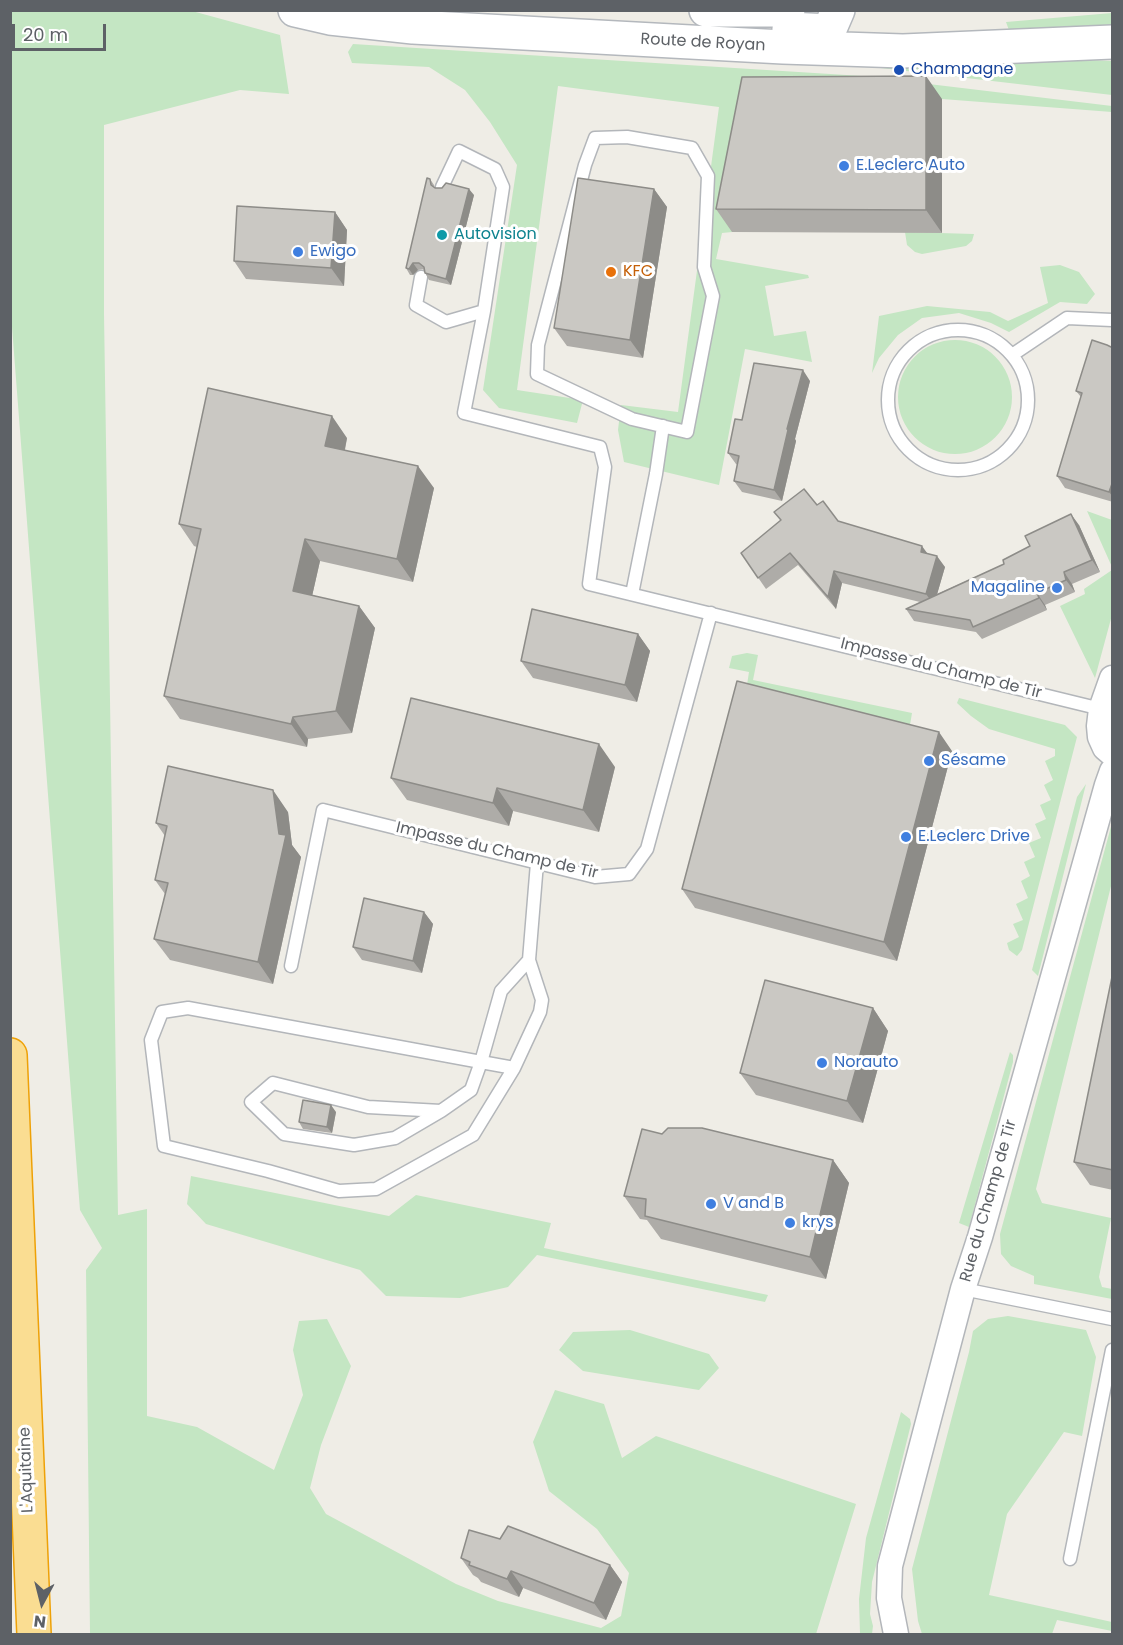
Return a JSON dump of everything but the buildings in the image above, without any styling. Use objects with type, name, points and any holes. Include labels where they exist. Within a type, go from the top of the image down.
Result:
[{"type":"highway","name":"L'Aquitaine","points":[[10,1055],[34,1635]]},
{"type":"main road","name":"Route de Royan","points":[[295,10],[330,18],[413,27],[783,47],[903,51],[1113,42]]},
{"type":"main road","name":"Route de Royan","points":[[706,10],[788,10]]},
{"type":"main road","points":[[587,36],[618,21],[829,31],[838,10]]},
{"type":"street","points":[[1113,678],[1101,709],[1099,726],[1100,737],[1105,748],[1113,754]]},
{"type":"street","name":"Rue du Champ de Tir","points":[[894,1633],[889,1598],[890,1566],[963,1289],[1107,784],[1113,771]]},
{"type":"lane","points":[[627,137],[692,148],[708,176],[704,267],[714,296],[687,432],[663,426],[632,419],[537,374],[538,345],[585,165],[595,138],[627,137]]},
{"type":"lane","points":[[421,277],[416,305],[446,322],[483,310],[503,187],[495,169],[459,151],[442,187]]},
{"type":"lane","name":"Impasse du Champ de Tir","points":[[483,310],[464,412],[600,447],[605,467],[589,584],[1101,709]]},
{"type":"lane","points":[[1012,355],[1067,318],[1113,320]]},
{"type":"lane","points":[[948,330],[972,331],[994,340],[1012,355],[1024,375],[1029,397],[1026,420],[1016,441],[1000,457],[980,467],[958,471],[935,467],[915,456],[899,440],[890,419],[888,395],[893,372],[906,352],[925,338],[948,330]]},
{"type":"lane","points":[[632,594],[656,474],[663,426]]},
{"type":"lane","name":"Impasse du Champ de Tir","points":[[291,966],[323,810],[595,877],[629,874],[647,849],[711,613]]},
{"type":"lane","points":[[514,1068],[188,1008],[162,1012],[151,1040],[164,1146],[339,1191],[376,1189],[473,1135],[514,1068],[540,1012],[542,1000],[529,960],[537,863]]},
{"type":"lane","points":[[441,1111],[368,1107],[273,1083],[251,1102],[284,1134],[354,1145],[395,1138],[441,1111],[471,1090],[501,991],[529,960]]},
{"type":"lane","points":[[963,1289],[1113,1319]]},
{"type":"lane","points":[[1070,1559],[1113,1350]]},
{"type":"green space","points":[[10,11],[192,11],[280,35],[289,94],[240,90],[104,125],[104,314],[118,1215],[147,1209],[147,1416],[197,1427],[274,1470],[303,1395],[293,1350],[299,1321],[327,1319],[351,1366],[321,1445],[310,1488],[326,1514],[456,1584],[498,1601],[601,1628],[621,1616],[629,1573],[597,1529],[549,1491],[533,1442],[555,1390],[604,1404],[622,1458],[656,1436],[856,1504],[816,1634],[90,1634],[86,1270],[102,1248],[80,1210],[11,314]]},
{"type":"green space","points":[[1112,13],[1112,27],[1010,33],[1006,22]]},
{"type":"green space","points":[[353,44],[862,76],[1112,106],[1112,112],[942,99],[758,100],[732,232],[722,233],[716,259],[808,275],[809,278],[765,286],[774,336],[806,331],[812,362],[745,349],[719,485],[624,462],[618,430],[621,405],[678,412],[719,107],[558,86],[517,390],[583,400],[577,423],[499,408],[483,390],[517,165],[490,122],[465,90],[429,67],[352,63],[348,52]]},
{"type":"green space","points":[[1019,57],[1112,61],[1112,95],[881,68],[881,63]]},
{"type":"green space","points":[[905,232],[974,234],[972,241],[966,246],[922,254],[915,252],[907,245]]},
{"type":"green space","points":[[1060,265],[1079,272],[1095,294],[1087,304],[1060,302],[1009,332],[991,323],[959,313],[922,318],[898,335],[879,358],[872,373],[879,316],[927,306],[990,312],[1008,321],[1048,303],[1040,267]]},
{"type":"green space","points":[[955,340],[977,345],[995,357],[1007,375],[1012,397],[1007,419],[995,437],[977,449],[955,454],[933,449],[915,437],[903,419],[898,397],[903,375],[915,357],[933,345]]},
{"type":"green space","points":[[1087,511],[1112,520],[1112,567]]},
{"type":"green space","points":[[1112,570],[1112,615],[1095,678],[1060,606],[1085,594],[1084,589]]},
{"type":"green space","points":[[747,653],[758,655],[753,680],[912,713],[908,737],[745,698],[749,672],[729,668],[732,656]]},
{"type":"green space","points":[[959,698],[1065,725],[1077,737],[1022,950],[1017,956],[1009,950],[1007,943],[1019,937],[1013,924],[1023,920],[1016,904],[1028,898],[1021,881],[1030,876],[1024,862],[1035,857],[1029,843],[1041,838],[1035,824],[1046,819],[1040,805],[1051,800],[1044,785],[1053,780],[1045,761],[1055,756],[1055,749],[989,729],[957,703]]},
{"type":"green space","points":[[1086,784],[1038,976],[1032,970],[1077,797]]},
{"type":"green space","points":[[1112,823],[1112,882],[1036,1189],[1042,1203],[1111,1218],[1099,1277],[1102,1287],[1112,1289],[1112,1299],[1034,1284],[1034,1276],[1011,1266],[1001,1254],[1000,1234]]},
{"type":"green space","points":[[1010,1052],[1013,1055],[1013,1062],[969,1227],[959,1223]]},
{"type":"green space","points":[[191,1176],[389,1216],[416,1195],[551,1223],[544,1248],[768,1295],[765,1302],[537,1255],[508,1287],[460,1298],[386,1296],[360,1270],[206,1224],[187,1204]]},
{"type":"green space","points":[[1008,1316],[1086,1330],[1096,1357],[1082,1436],[1064,1432],[1007,1514],[989,1595],[1112,1622],[1112,1631],[1057,1620],[1052,1634],[922,1634],[918,1621],[912,1569],[973,1331],[988,1319]]},
{"type":"green space","points":[[630,1330],[709,1354],[719,1368],[699,1390],[583,1371],[559,1350],[573,1332]]},
{"type":"green space","points":[[901,1412],[910,1419],[911,1424],[872,1582],[870,1614],[872,1634],[860,1634],[859,1599],[866,1538]]},
{"type":"place","name":"Champagne","points":[[899,70]]},
{"type":"place","name":"E.Leclerc Auto","points":[[844,166]]},
{"type":"place","name":"Autovision","points":[[442,235]]},
{"type":"place","name":"Ewigo","points":[[298,252]]},
{"type":"place","name":"KFC","points":[[611,272]]},
{"type":"place","name":"Magaline","points":[[1057,588]]},
{"type":"place","name":"Sésame","points":[[929,761]]},
{"type":"place","name":"E.Leclerc Drive","points":[[906,837]]},
{"type":"place","name":"Norauto","points":[[822,1063]]},
{"type":"place","name":"V and B","points":[[711,1204]]},
{"type":"place","name":"krys","points":[[790,1223]]}]
